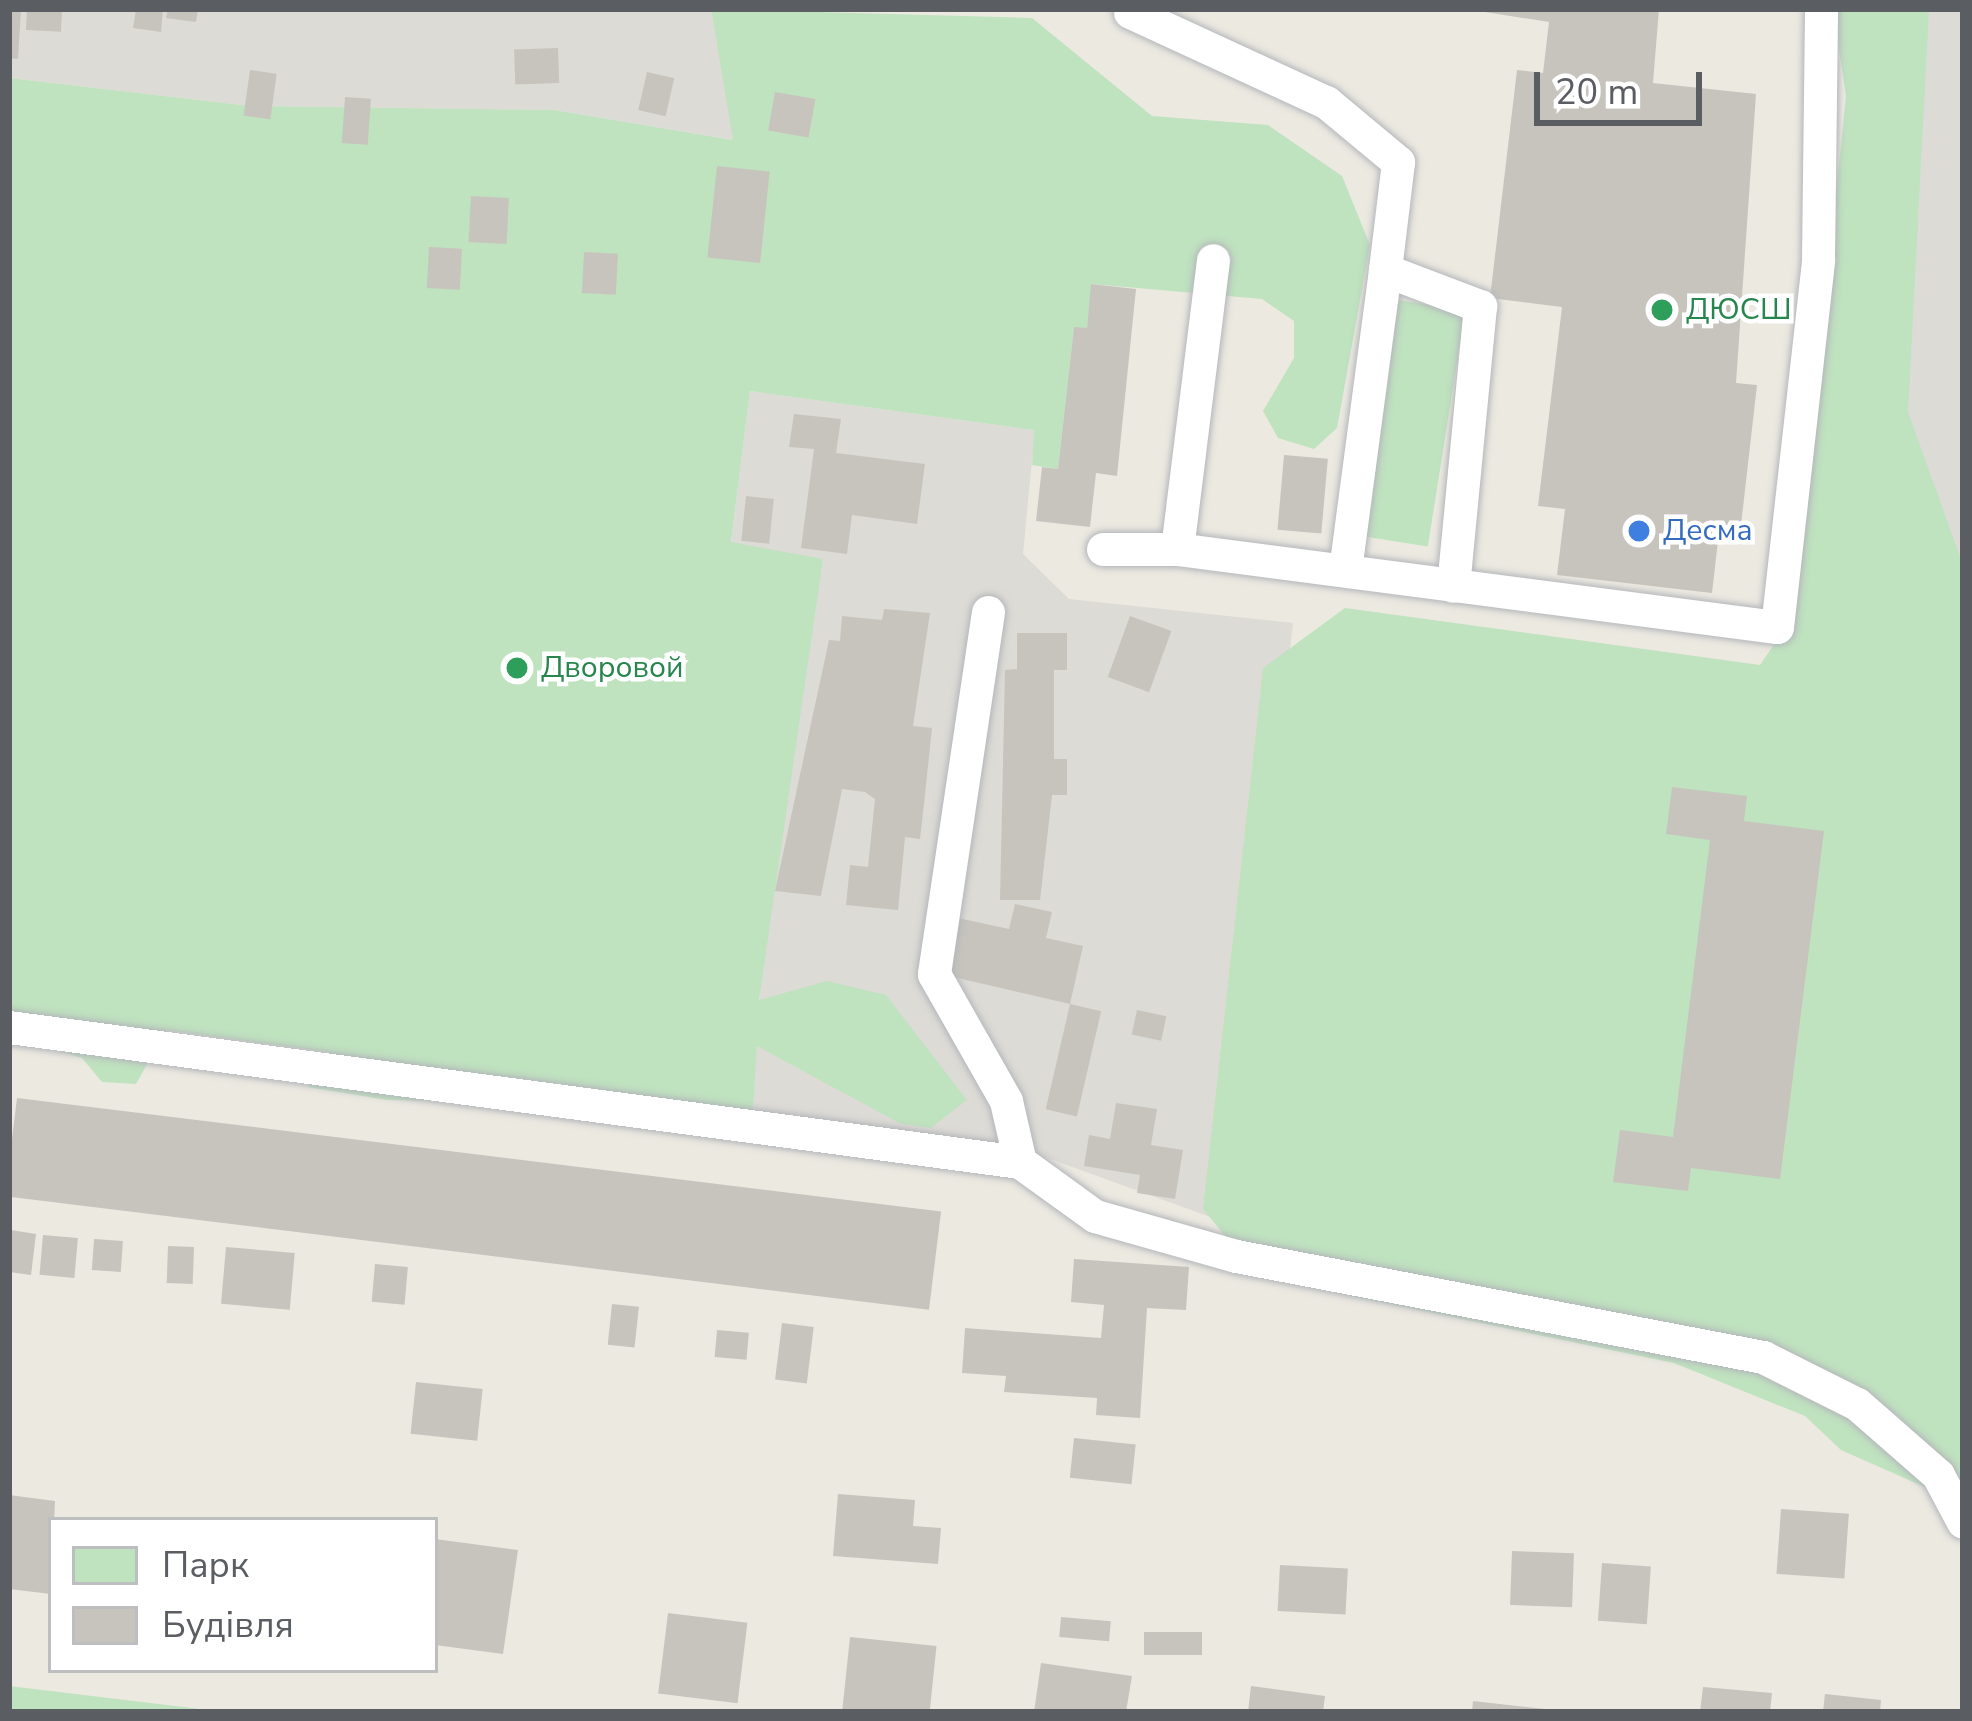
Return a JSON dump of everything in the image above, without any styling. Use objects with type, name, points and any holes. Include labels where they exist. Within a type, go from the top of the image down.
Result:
[{"type":"lane","points":[[1102,549],[1177,549],[1777,627],[1818,259],[1821,9]]},
{"type":"lane","points":[[1130,12],[1326,102],[1398,162],[1345,570]]},
{"type":"lane","points":[[1177,549],[1213,260]]},
{"type":"lane","points":[[1385,270],[1480,306],[1453,586]]},
{"type":"lane","points":[[988,612],[934,974],[1006,1101],[1020,1162]]},
{"type":"lane","points":[[9,1027],[1020,1162],[1095,1216],[1236,1256],[1763,1357],[1857,1404],[1938,1475],[1963,1522]]},
{"type":"shaded area","points":[[9,9],[711,9],[734,140],[554,110],[250,106],[9,78]]},
{"type":"shaded area","points":[[1846,9],[1963,9],[1963,1415],[1864,99]]},
{"type":"shaded area","points":[[750,391],[1035,430],[1023,554],[1069,599],[1293,623],[1227,1223],[1028,1151],[753,1111],[764,918],[823,560],[731,543]]},
{"type":"green space","points":[[711,9],[1032,18],[1152,116],[1268,125],[1342,176],[1370,245],[1337,428],[1314,449],[1278,438],[1263,411],[1294,358],[1294,321],[1262,299],[1092,284],[1087,328],[1074,328],[1058,469],[1032,465],[1034,430],[750,391],[731,542],[823,559],[759,1000],[827,981],[886,995],[967,1100],[931,1128],[901,1124],[757,1046],[753,1111],[502,1076],[476,1102],[387,1100],[308,1087],[329,1052],[166,1030],[136,1084],[102,1082],[82,1058],[39,1045],[9,1045],[9,78],[250,106],[554,110],[733,140]]},
{"type":"green space","points":[[1833,9],[1929,9],[1908,412],[1963,565],[1963,1504],[1841,1450],[1805,1416],[1674,1363],[1259,1277],[1203,1209],[1263,668],[1345,608],[1760,665],[1793,617],[1846,96]]},
{"type":"green space","points":[[1399,300],[1465,310],[1428,547],[1362,536]]},
{"type":"green space","points":[[9,1686],[225,1712],[9,1712]]},
{"type":"building","points":[[9,9],[21,9],[18,59],[9,58]]},
{"type":"building","points":[[136,9],[163,9],[161,32],[133,28]]},
{"type":"building","points":[[168,9],[198,9],[196,22],[166,18]]},
{"type":"building","points":[[1466,9],[1659,9],[1653,83],[1756,94],[1736,383],[1757,385],[1740,534],[1719,532],[1712,593],[1557,575],[1565,509],[1538,506],[1562,307],[1490,298],[1517,70],[1543,73],[1549,22]]},
{"type":"building","points":[[27,10],[62,12],[61,32],[26,30]]},
{"type":"building","points":[[558,48],[559,83],[515,85],[514,50]]},
{"type":"building","points":[[250,70],[277,74],[270,119],[244,116]]},
{"type":"building","points":[[647,72],[674,78],[666,116],[638,110]]},
{"type":"building","points":[[775,92],[815,99],[809,138],[768,130]]},
{"type":"building","points":[[345,97],[371,99],[368,145],[342,143]]},
{"type":"building","points":[[717,166],[770,172],[760,263],[707,257]]},
{"type":"building","points":[[471,196],[509,198],[507,244],[469,242]]},
{"type":"building","points":[[429,247],[462,249],[460,290],[427,288]]},
{"type":"building","points":[[584,252],[618,254],[616,295],[582,293]]},
{"type":"building","points":[[1091,284],[1136,289],[1117,476],[1096,473],[1090,527],[1036,521],[1042,467],[1058,469],[1074,327],[1087,328]]},
{"type":"building","points":[[794,414],[841,419],[836,453],[925,464],[917,524],[852,515],[847,554],[801,548],[814,449],[789,447]]},
{"type":"building","points":[[1284,455],[1328,459],[1321,534],[1277,530]]},
{"type":"building","points":[[746,496],[774,499],[769,544],[741,541]]},
{"type":"building","points":[[884,609],[930,613],[913,726],[932,728],[924,804],[920,839],[905,837],[898,910],[846,905],[850,865],[868,867],[875,799],[865,792],[842,789],[821,896],[775,891],[829,640],[840,641],[842,616],[882,620]]},
{"type":"building","points":[[1130,616],[1171,631],[1149,692],[1108,677]]},
{"type":"building","points":[[1017,633],[1067,633],[1067,670],[1054,670],[1054,759],[1067,759],[1067,795],[1052,795],[1040,900],[1000,900],[1005,670],[1017,669]]},
{"type":"building","points":[[1672,787],[1747,796],[1744,821],[1824,831],[1780,1179],[1691,1168],[1688,1191],[1613,1182],[1620,1130],[1673,1137],[1710,840],[1666,834]]},
{"type":"building","points":[[1015,904],[1052,912],[1046,938],[1083,946],[1070,1004],[945,975],[958,918],[1009,929]]},
{"type":"building","points":[[1070,1004],[1101,1011],[1077,1116],[1046,1109]]},
{"type":"building","points":[[1137,1010],[1166,1016],[1161,1041],[1132,1034]]},
{"type":"building","points":[[17,1098],[941,1211],[929,1310],[9,1197]]},
{"type":"building","points":[[1116,1103],[1157,1109],[1151,1145],[1183,1150],[1175,1199],[1137,1193],[1140,1175],[1084,1166],[1089,1135],[1110,1139]]},
{"type":"building","points":[[11,1230],[36,1234],[31,1275],[9,1272]]},
{"type":"building","points":[[43,1235],[78,1238],[74,1278],[40,1275]]},
{"type":"building","points":[[94,1239],[123,1241],[121,1272],[92,1270]]},
{"type":"building","points":[[168,1246],[194,1247],[193,1284],[167,1283]]},
{"type":"building","points":[[226,1247],[295,1253],[290,1310],[221,1304]]},
{"type":"building","points":[[1074,1259],[1189,1267],[1186,1310],[1147,1308],[1140,1418],[1096,1415],[1097,1398],[1004,1392],[1006,1376],[962,1373],[965,1328],[1101,1338],[1104,1305],[1071,1302]]},
{"type":"building","points":[[375,1264],[408,1267],[405,1305],[372,1302]]},
{"type":"building","points":[[612,1304],[639,1307],[635,1348],[608,1345]]},
{"type":"building","points":[[782,1323],[814,1327],[807,1383],[775,1380]]},
{"type":"building","points":[[717,1330],[749,1333],[747,1360],[715,1357]]},
{"type":"building","points":[[416,1382],[483,1389],[477,1441],[411,1434]]},
{"type":"building","points":[[1074,1438],[1136,1444],[1131,1484],[1070,1478]]},
{"type":"building","points":[[838,1494],[915,1500],[913,1526],[941,1528],[938,1564],[833,1556]]},
{"type":"building","points":[[9,1495],[55,1501],[54,1517],[48,1517],[48,1594],[9,1589]]},
{"type":"building","points":[[1781,1509],[1849,1514],[1844,1579],[1776,1574]]},
{"type":"building","points":[[438,1539],[518,1550],[503,1654],[438,1645]]},
{"type":"building","points":[[1512,1551],[1574,1553],[1572,1607],[1510,1605]]},
{"type":"building","points":[[1602,1563],[1651,1566],[1647,1624],[1598,1621]]},
{"type":"building","points":[[1280,1565],[1348,1569],[1345,1614],[1278,1611]]},
{"type":"building","points":[[668,1613],[747,1623],[738,1703],[658,1693]]},
{"type":"building","points":[[1061,1617],[1111,1621],[1109,1641],[1059,1637]]},
{"type":"building","points":[[1144,1632],[1202,1632],[1202,1655],[1144,1655]]},
{"type":"building","points":[[850,1637],[937,1646],[930,1712],[842,1712]]},
{"type":"building","points":[[1041,1663],[1132,1676],[1126,1712],[1034,1712]]},
{"type":"building","points":[[1251,1686],[1325,1696],[1323,1712],[1248,1712]]},
{"type":"building","points":[[1703,1687],[1772,1693],[1770,1712],[1700,1712]]},
{"type":"building","points":[[1825,1694],[1881,1700],[1880,1712],[1823,1712]]},
{"type":"building","points":[[1473,1701],[1545,1709],[1545,1712],[1472,1712]]},
{"type":"place","name":"ДЮСШ","points":[[1662,310]]},
{"type":"place","name":"Десма","points":[[1639,531]]},
{"type":"place","name":"Дворовой","points":[[517,668]]}]
